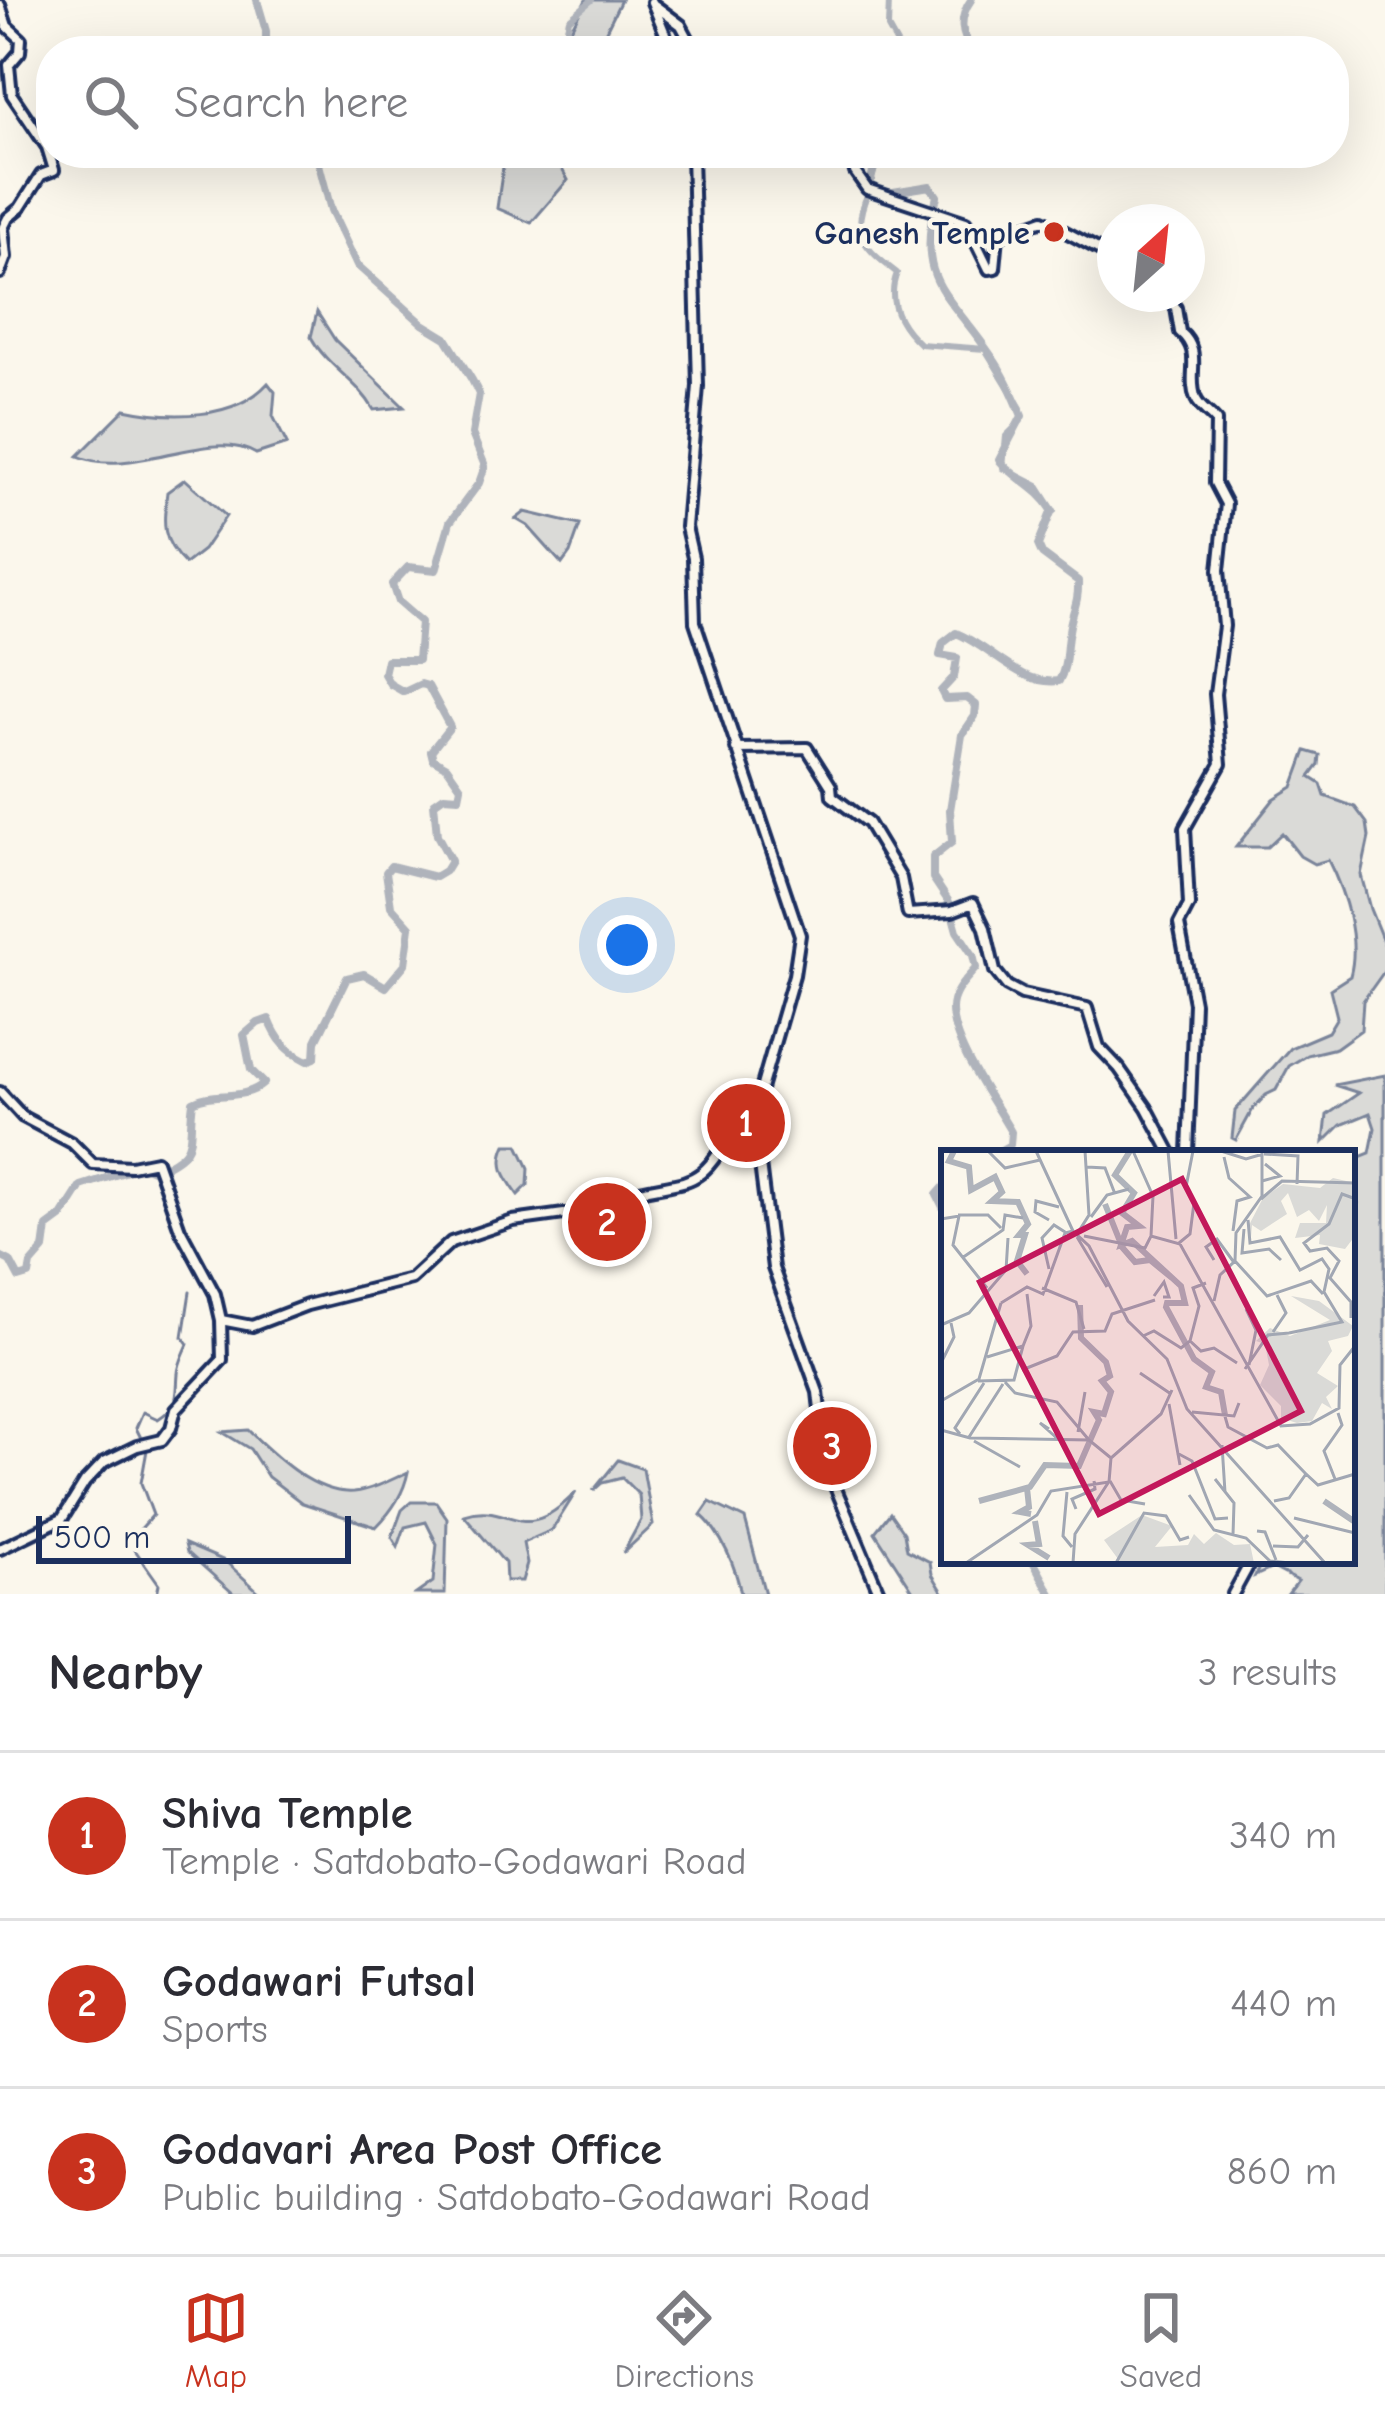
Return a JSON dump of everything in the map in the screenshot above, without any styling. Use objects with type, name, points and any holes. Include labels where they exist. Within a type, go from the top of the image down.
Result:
[{"type":"street","points":[[652,2],[667,36]]},
{"type":"street","points":[[652,2],[681,25],[687,36]]},
{"type":"street","points":[[0,5],[7,26],[21,40],[20,52],[9,65],[12,95],[36,132]]},
{"type":"street","points":[[0,273],[6,257],[3,229],[8,218],[20,208],[37,179],[53,168]]},
{"type":"street","points":[[692,168],[698,386],[686,527],[693,559],[697,632],[800,935],[799,959],[755,1118],[773,1268],[821,1400],[826,1465],[880,1594]]},
{"type":"street","points":[[854,168],[866,189],[963,220],[989,269],[994,268],[998,236],[1043,220],[1097,248]]},
{"type":"street","points":[[1177,312],[1180,332],[1192,347],[1196,398],[1216,422],[1215,483],[1226,504],[1220,570],[1224,626],[1215,694],[1220,769],[1192,808],[1184,837],[1189,905],[1179,924],[1179,937],[1194,1003],[1188,1150]]},
{"type":"street","points":[[736,748],[807,748],[832,786],[832,796],[868,824],[901,878],[908,914],[952,911],[973,903],[995,971],[1007,986],[1087,1008],[1099,1046],[1147,1108],[1169,1150]]},
{"type":"street","points":[[0,1092],[23,1117],[72,1142],[92,1164],[131,1166],[156,1161],[180,1229],[215,1294],[222,1360],[176,1408],[172,1428],[162,1440],[104,1462],[85,1482],[62,1520],[0,1549]]},
{"type":"street","points":[[220,1320],[252,1326],[307,1304],[411,1279],[451,1242],[492,1226],[564,1214],[616,1217],[616,1197],[699,1178],[738,1119],[755,1118]]},
{"type":"street","points":[[1233,1594],[1249,1564]]},
{"type":"shaded area","points":[[586,0],[621,0],[603,36],[567,36]]},
{"type":"shaded area","points":[[503,168],[561,168],[568,180],[531,223],[497,208]]},
{"type":"shaded area","points":[[317,312],[335,340],[404,407],[374,410],[325,357],[311,337]]},
{"type":"shaded area","points":[[268,383],[275,392],[273,416],[287,444],[256,454],[216,446],[122,462],[78,456],[125,409],[201,414],[238,404]]},
{"type":"shaded area","points":[[185,479],[226,516],[203,550],[185,564],[168,539],[165,523],[167,492]]},
{"type":"shaded area","points":[[525,512],[580,525],[562,564],[516,519]]},
{"type":"shaded area","points":[[1306,751],[1320,755],[1310,777],[1321,784],[1325,796],[1355,807],[1367,823],[1361,875],[1385,946],[1385,970],[1363,1001],[1361,1030],[1336,1048],[1307,1055],[1289,1066],[1276,1090],[1253,1109],[1236,1140],[1232,1138],[1235,1111],[1290,1048],[1328,1032],[1337,1017],[1330,989],[1350,976],[1353,962],[1349,917],[1328,860],[1314,864],[1300,856],[1282,833],[1267,847],[1236,847],[1274,799],[1293,787]]},
{"type":"shaded area","points":[[1385,1075],[1385,1594],[1288,1594],[1298,1581],[1273,1568],[1255,1576],[1261,1564],[1355,1564],[1355,1159],[1370,1153],[1375,1128],[1370,1113],[1341,1125],[1324,1142],[1327,1115],[1359,1093],[1334,1085]]},
{"type":"shaded area","points":[[506,1145],[518,1145],[529,1168],[528,1185],[518,1195],[502,1166]]},
{"type":"shaded area","points":[[248,1430],[296,1472],[324,1487],[361,1491],[408,1472],[406,1480],[376,1527],[302,1503],[268,1477],[250,1449],[222,1432]]},
{"type":"shaded area","points":[[618,1460],[643,1469],[653,1525],[623,1553],[641,1520],[639,1495],[622,1478],[602,1483],[593,1491]]},
{"type":"shaded area","points":[[576,1492],[552,1530],[523,1543],[527,1564],[522,1581],[506,1581],[505,1563],[464,1515],[493,1513],[528,1521],[557,1509]]},
{"type":"shaded area","points":[[411,1502],[436,1502],[447,1518],[445,1594],[416,1594],[433,1582],[437,1544],[426,1522],[405,1527],[398,1547],[392,1537],[402,1510]]},
{"type":"shaded area","points":[[710,1502],[745,1519],[765,1594],[741,1594],[727,1552],[701,1515]]},
{"type":"shaded area","points":[[890,1513],[904,1533],[907,1550],[930,1562],[944,1594],[915,1594],[875,1532]]},
{"type":"shaded area","points":[[185,1544],[225,1561],[261,1594],[234,1594],[187,1552]]},
{"type":"waterway","points":[[257,0],[266,36]]},
{"type":"waterway","points":[[567,28],[569,19],[592,0]]},
{"type":"waterway","points":[[889,0],[888,28],[893,36]]},
{"type":"waterway","points":[[965,36],[964,13],[971,0]]},
{"type":"waterway","points":[[0,1256],[10,1261],[19,1278],[29,1275],[31,1264],[44,1249],[47,1227],[62,1216],[81,1186],[143,1166],[155,1171],[169,1164],[189,1145],[193,1102],[247,1092],[264,1083],[251,1070],[244,1035],[258,1023],[269,1019],[288,1049],[307,1061],[315,1058],[316,1041],[347,978],[364,974],[386,987],[405,964],[410,927],[391,906],[386,872],[391,866],[435,877],[451,861],[437,835],[434,803],[444,796],[459,797],[461,787],[431,751],[450,727],[428,686],[421,684],[404,692],[384,674],[387,660],[418,660],[421,622],[398,602],[392,584],[408,567],[436,570],[450,522],[479,483],[485,466],[472,434],[479,394],[446,338],[423,324],[357,265],[331,210],[320,168]]},
{"type":"waterway","points":[[874,168],[869,187],[887,193],[930,186],[937,196],[929,249],[939,285],[1001,371],[1022,416],[999,460],[1052,510],[1038,545],[1042,554],[1078,581],[1059,681],[1018,671],[956,633],[943,643],[940,655],[957,658],[954,677],[941,691],[945,699],[967,698],[976,705],[975,716],[962,735],[950,810],[952,842],[933,857],[933,878],[973,955],[976,968],[957,992],[954,1023],[966,1055],[1011,1132],[1010,1145],[1001,1150]]},
{"type":"waterway","points":[[870,186],[875,168]]},
{"type":"waterway","points":[[868,193],[860,231],[876,256],[897,273],[893,293],[901,321],[920,344],[985,349],[1021,408],[1021,421],[1006,436],[1003,468],[1038,486],[1054,511]]},
{"type":"waterway","points":[[941,1190],[937,1195],[941,1203]]},
{"type":"waterway","points":[[157,1594],[159,1584],[135,1550],[137,1533],[153,1515],[141,1483],[147,1450],[136,1428],[143,1412],[158,1419],[175,1400],[179,1366],[188,1344],[183,1337],[190,1292]]},
{"type":"waterway","points":[[1035,1564],[1051,1594]]},
{"type":"place","name":"Ganesh Temple","points":[[1054,232]]},
{"type":"place","name":"Shiva Temple","points":[[746,1123]]},
{"type":"place","name":"Godawari Futsal","points":[[607,1222]]},
{"type":"place","name":"Godavari Area Post Office","points":[[832,1446]]}]
